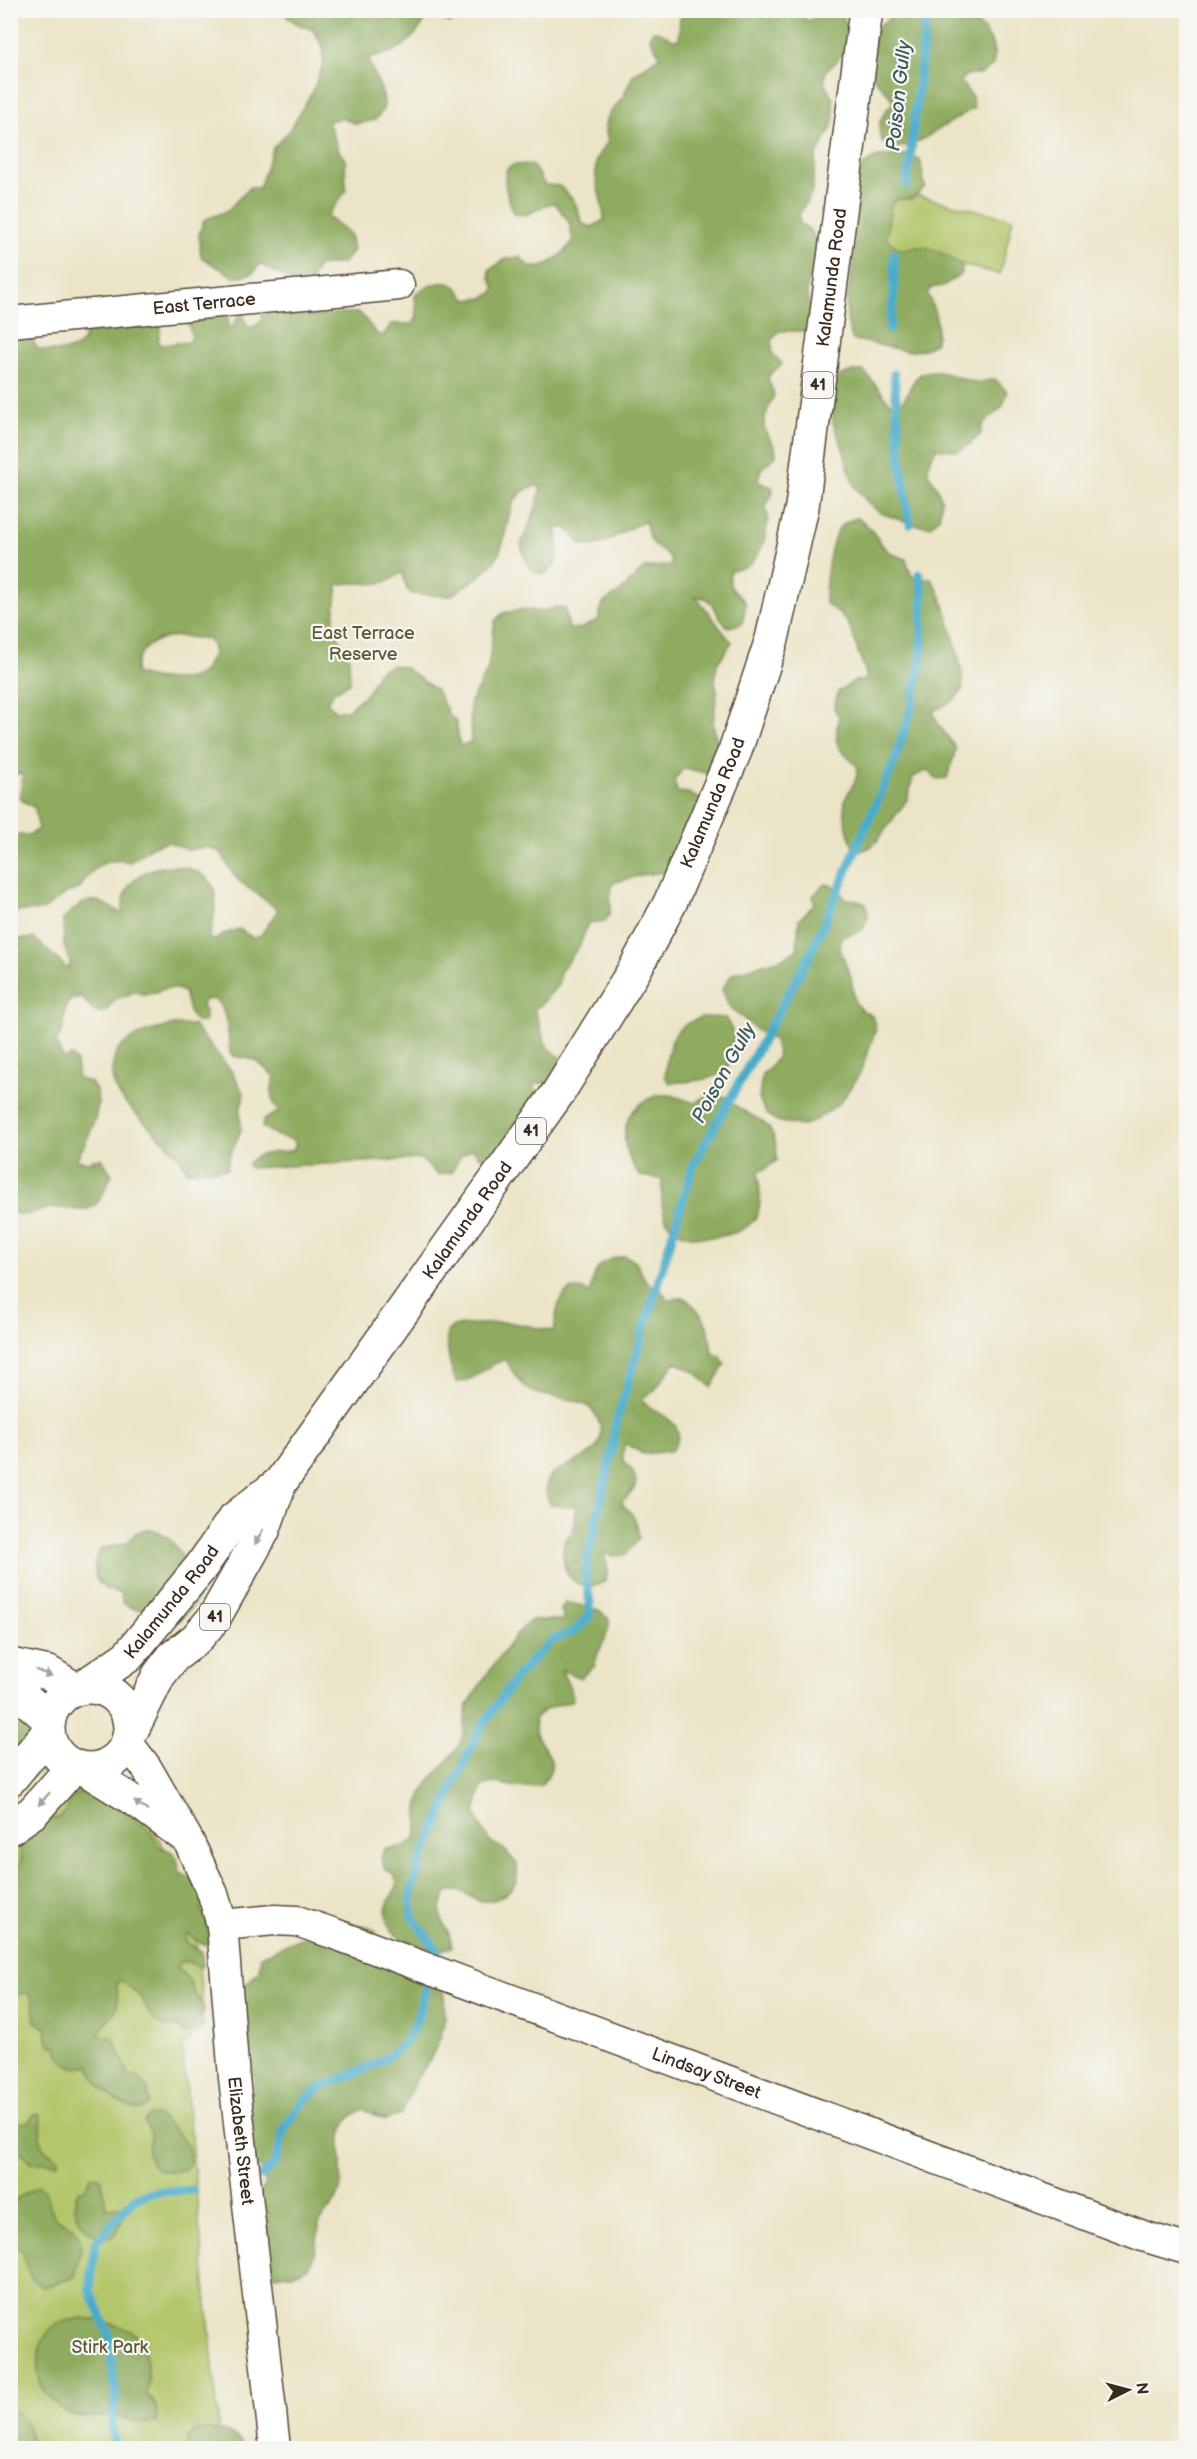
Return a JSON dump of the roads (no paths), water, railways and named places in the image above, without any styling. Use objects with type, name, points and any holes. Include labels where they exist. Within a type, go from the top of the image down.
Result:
[{"type":"main road","name":"Kalamunda Road","points":[[128,1739],[159,1675],[173,1657],[196,1639],[214,1618],[263,1531],[280,1483],[522,1144],[580,1058],[634,969],[670,903],[730,761],[772,639],[802,507],[866,10]]},
{"type":"main road","name":"Kalamunda Road","points":[[79,1688],[128,1656],[201,1567],[234,1519],[280,1483]]},
{"type":"main road","points":[[10,1665],[49,1673],[79,1688],[96,1687],[108,1692],[126,1710],[129,1723],[128,1739]]},
{"type":"main road","name":"41","points":[[10,1779],[49,1726],[58,1701],[79,1688]]},
{"type":"main road","points":[[10,1691],[27,1700],[49,1726],[54,1749],[66,1762],[77,1767],[33,1812],[10,1828]]},
{"type":"main road","name":"41","points":[[77,1767],[93,1769],[114,1760],[122,1752],[128,1739]]},
{"type":"street","name":"East Terrace","points":[[10,322],[399,285]]},
{"type":"street","name":"Elizabeth Street","points":[[128,1739],[188,1840],[213,1894],[222,1925],[234,2078],[274,2448]]},
{"type":"street","name":"Elizabeth Street","points":[[77,1767],[139,1804],[188,1840]]},
{"type":"street","name":"Lindsay Street","points":[[222,1925],[274,1920],[297,1921],[1143,2236],[1186,2249]]},
{"type":"waterway","name":"Poison Gully","points":[[907,185],[927,10]]},
{"type":"waterway","points":[[889,330],[894,294],[894,254]]},
{"type":"waterway","name":"Poison Gully","points":[[894,374],[901,463],[910,524]]},
{"type":"waterway","name":"Poison Gully","points":[[438,1952],[412,1916],[411,1892],[419,1865],[482,1726],[517,1676],[552,1640],[575,1631],[589,1617],[590,1602],[585,1572],[616,1423],[693,1166],[811,953],[895,760],[913,702],[921,661],[923,592],[919,574]]},
{"type":"waterway","name":"Poison Gully","points":[[261,2176],[276,2161],[285,2128],[306,2099],[315,2091],[378,2063],[404,2043],[416,2022],[426,1987]]},
{"type":"waterway","points":[[114,2448],[112,2416],[116,2401],[109,2335],[90,2290],[95,2243],[135,2198],[155,2192],[193,2190]]},
{"type":"park label","name":"East Terrace Reserve","points":[[363,643]]},
{"type":"park label","name":"Stirk Park","points":[[110,2347]]}]
